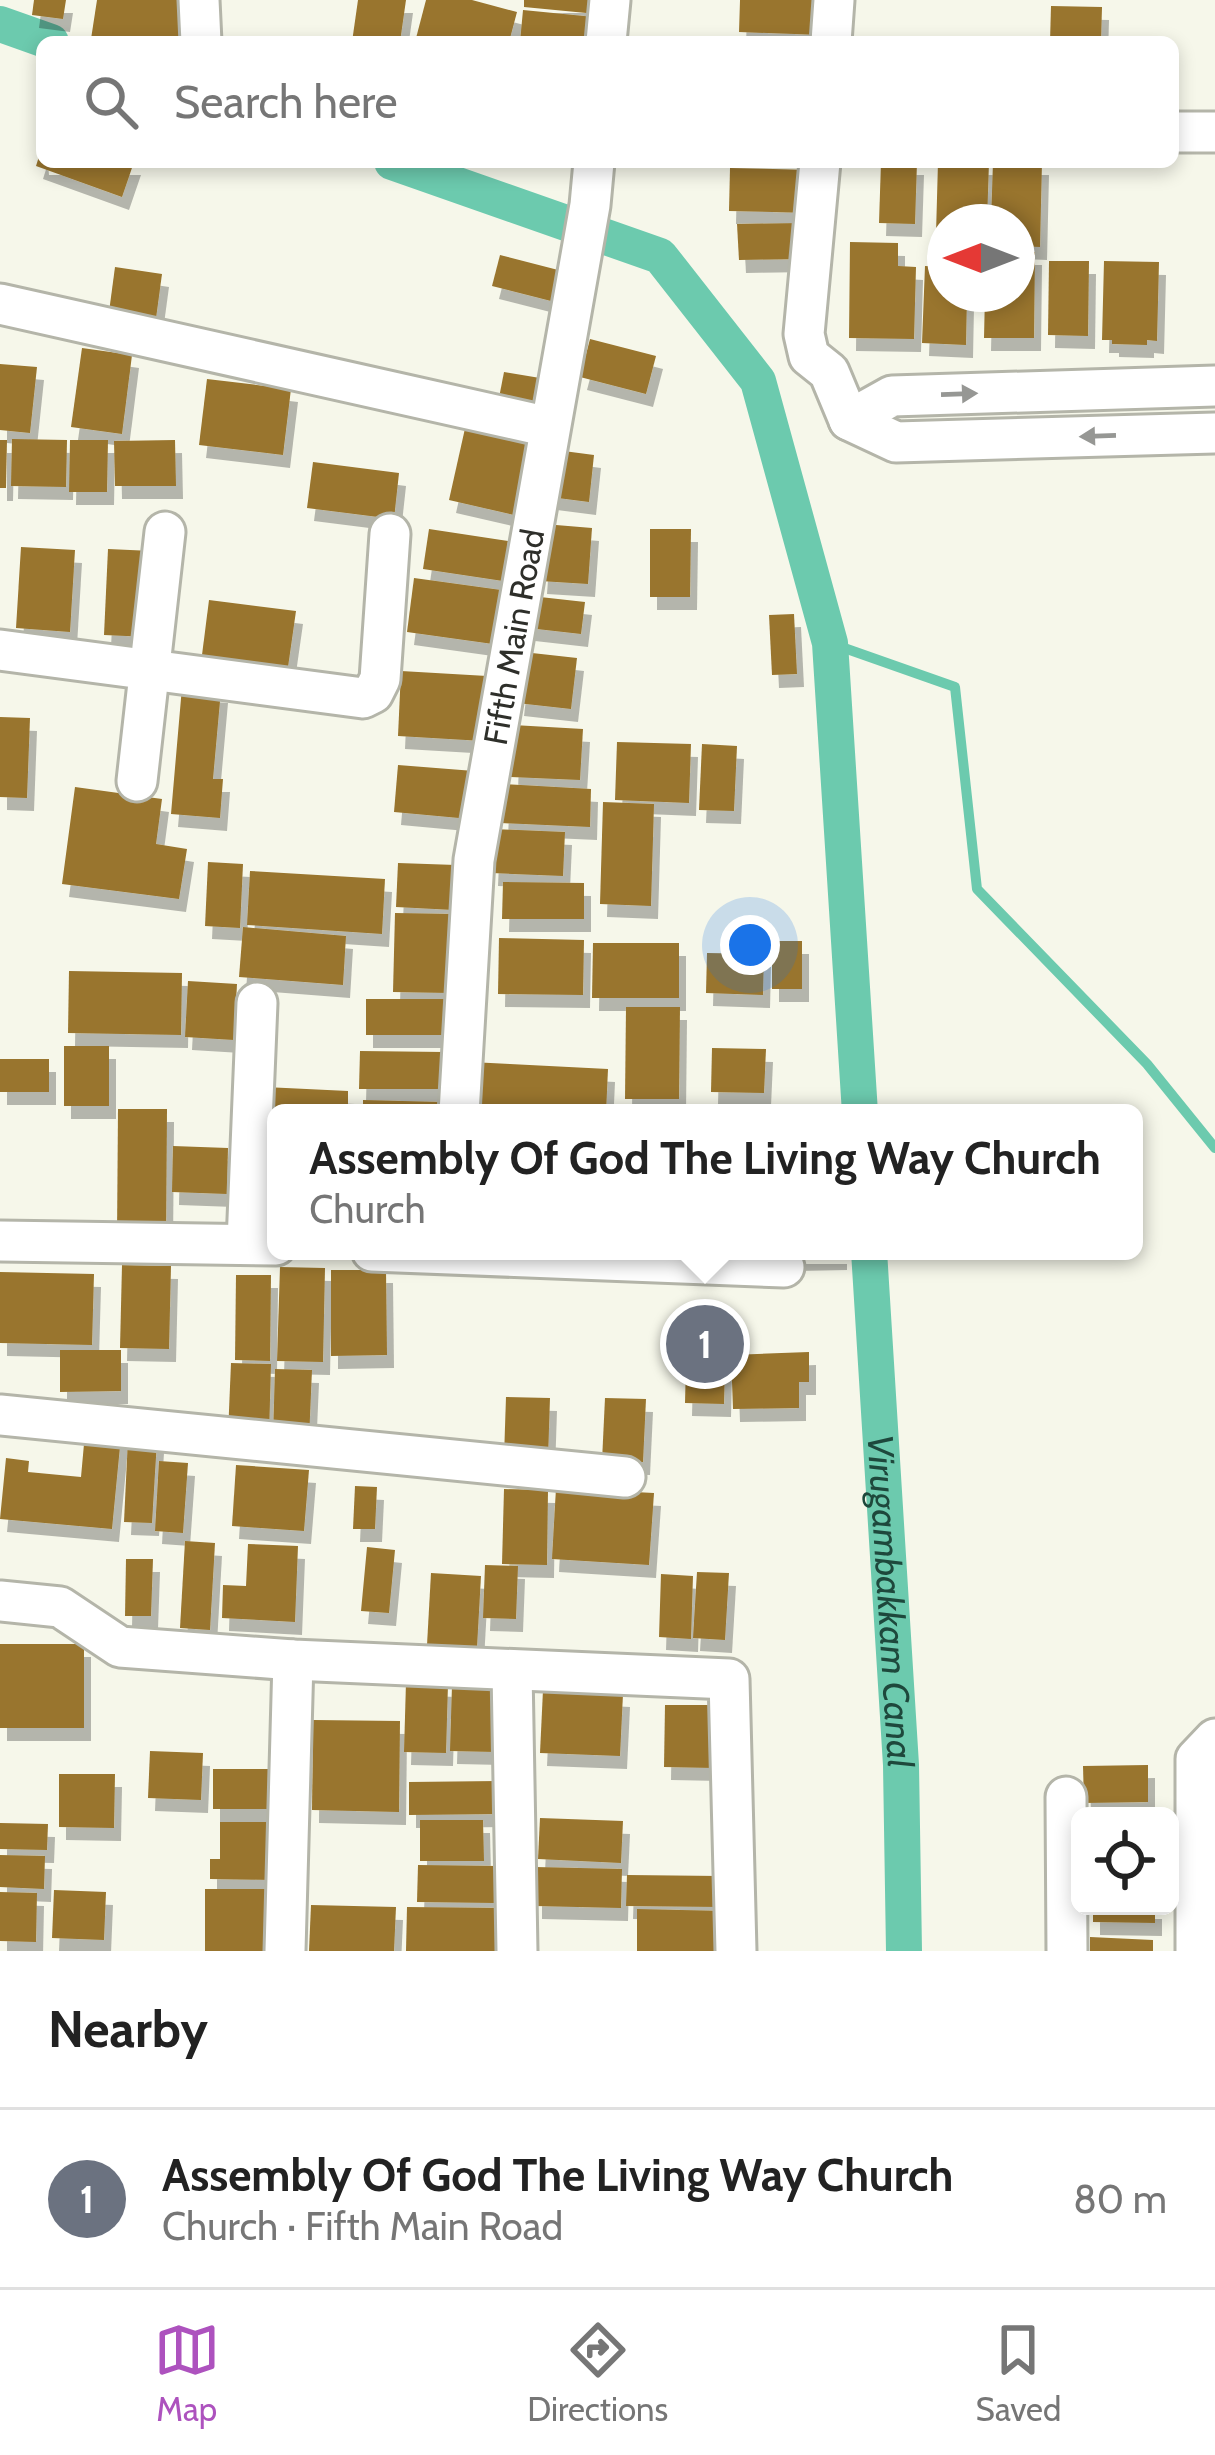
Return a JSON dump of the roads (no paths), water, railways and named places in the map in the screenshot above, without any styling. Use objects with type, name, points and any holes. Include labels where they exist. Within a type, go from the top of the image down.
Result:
[{"type":"street","points":[[200,0],[201,36]]},
{"type":"street","points":[[607,36],[610,0]]},
{"type":"street","points":[[831,36],[834,0]]},
{"type":"street","points":[[1179,132],[1215,132]]},
{"type":"street","name":"Fifth Main Road","points":[[460,1104],[474,860],[593,168]]},
{"type":"street","points":[[819,168],[804,334],[809,356],[829,372],[849,420],[896,442],[1215,434]]},
{"type":"street","points":[[0,304],[549,427]]},
{"type":"street","points":[[849,420],[892,396],[1215,386]]},
{"type":"street","points":[[137,781],[165,532]]},
{"type":"street","points":[[0,650],[349,698],[373,693],[380,680],[390,534]]},
{"type":"street","points":[[0,1241],[261,1244],[257,1003]]},
{"type":"street","points":[[617,1260],[784,1267]]},
{"type":"street","points":[[0,1415],[625,1477]]},
{"type":"street","points":[[0,1601],[60,1607],[120,1647],[293,1660],[729,1679],[736,1951]]},
{"type":"street","points":[[285,1951],[293,1660]]},
{"type":"street","points":[[512,1670],[517,1951]]},
{"type":"street","points":[[1196,1951],[1196,1759],[1215,1739]]},
{"type":"street","points":[[1066,1797],[1067,1951]]},
{"type":"waterway","name":"Virugambakkam Canal","points":[[0,24],[36,37]]},
{"type":"waterway","name":"Virugambakkam Canal","points":[[409,168],[660,256],[758,381],[830,643],[859,1104]]},
{"type":"waterway","name":"Virugambakkam Canal","points":[[830,643],[955,687],[977,889],[1147,1064],[1215,1148]]},
{"type":"waterway","name":"Virugambakkam Canal","points":[[870,1260],[901,1765],[904,1951]]},
{"type":"place","name":"Assembly Of God The Living Way Church","points":[[705,1344]]}]
